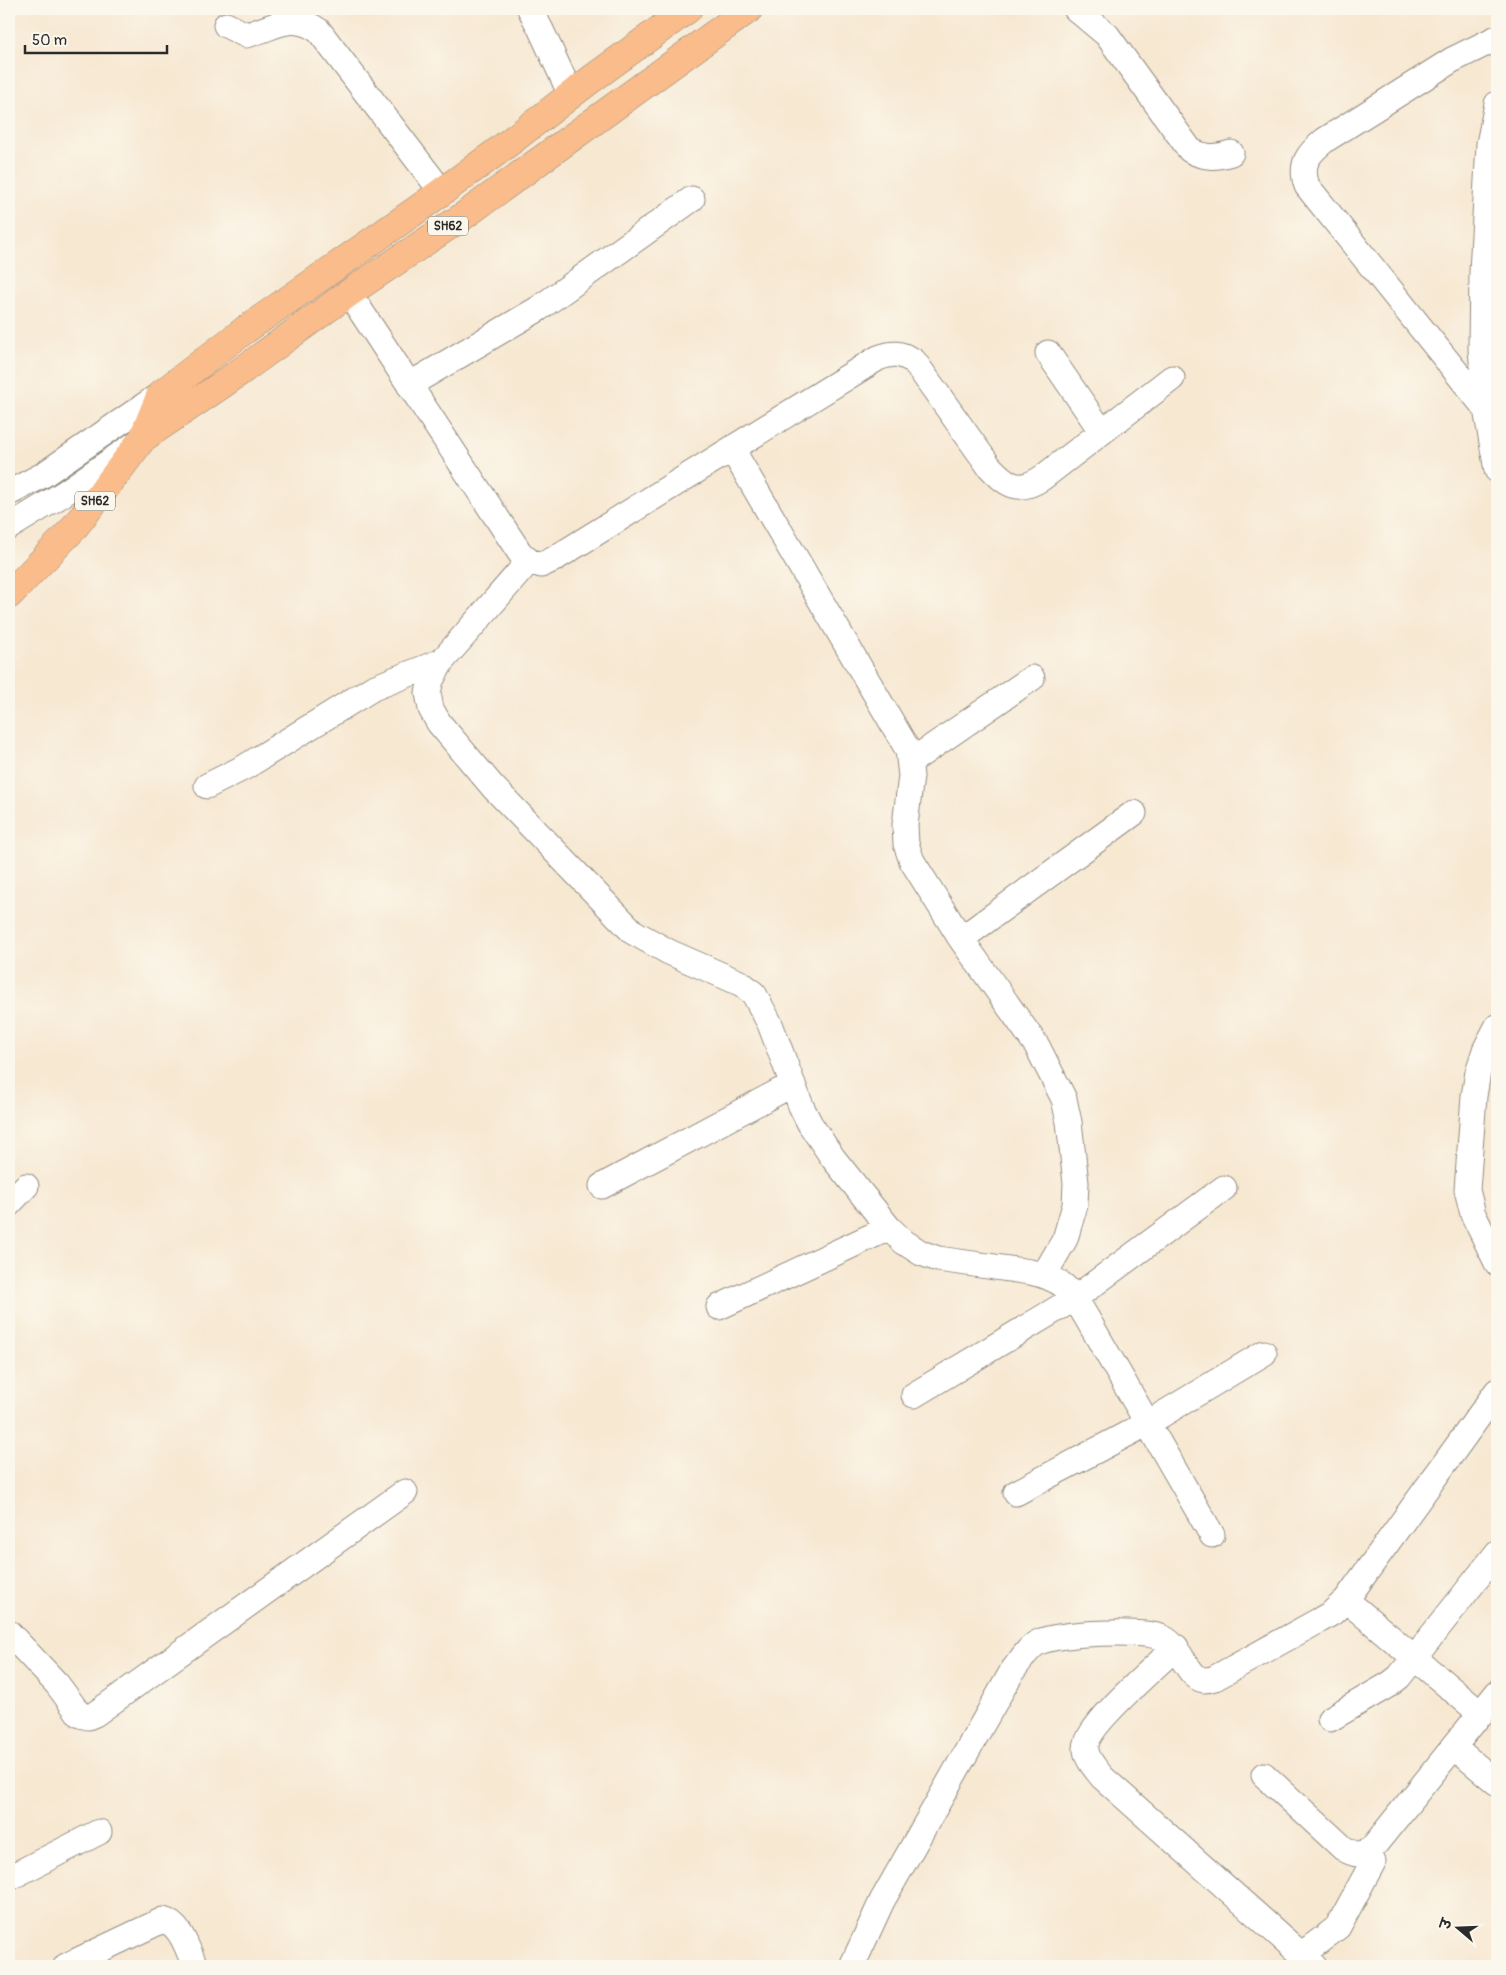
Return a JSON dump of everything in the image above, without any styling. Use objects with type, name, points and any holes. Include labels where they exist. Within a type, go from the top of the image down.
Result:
[{"type":"main road","name":"SH62","points":[[9,595],[72,530],[143,438],[161,394],[245,330],[442,192],[688,9]]},
{"type":"main road","name":"SH62","points":[[143,438],[223,384],[348,293],[462,217],[748,9]]},
{"type":"street","points":[[530,9],[571,95]]},
{"type":"street","points":[[1076,9],[1107,35],[1190,150],[1198,155],[1210,157],[1231,153]]},
{"type":"street","points":[[226,25],[246,35],[296,20],[310,24],[319,30],[442,192]]},
{"type":"street","points":[[1486,409],[1307,186],[1304,178],[1304,168],[1306,159],[1325,140],[1452,60],[1497,38]]},
{"type":"street","points":[[1497,104],[1489,144],[1482,272],[1481,349],[1486,409],[1497,470]]},
{"type":"street","points":[[409,386],[538,309],[692,199]]},
{"type":"street","points":[[348,293],[520,553],[529,561],[542,565],[878,358],[892,353],[904,355],[914,361],[990,466],[1003,481],[1018,487],[1030,486],[1172,378]]},
{"type":"street","points":[[1048,353],[1102,432]]},
{"type":"street","points":[[9,492],[43,475],[161,394]]},
{"type":"street","points":[[9,527],[63,494],[143,438]]},
{"type":"street","points":[[732,449],[908,750],[911,776],[906,844],[922,879],[961,939],[1037,1046],[1064,1099],[1069,1122],[1076,1183],[1075,1205],[1065,1239],[1044,1275]]},
{"type":"street","points":[[529,561],[442,661],[432,680],[428,693],[431,709],[439,723],[493,787],[633,932],[668,952],[742,984],[754,994],[770,1024],[801,1106],[819,1140],[889,1228],[921,1253],[938,1259],[1044,1275],[1061,1282],[1075,1298],[1212,1535]]},
{"type":"street","points":[[207,786],[245,767],[373,688],[442,661]]},
{"type":"street","points":[[910,762],[1032,678]]},
{"type":"street","points":[[961,939],[1134,813]]},
{"type":"street","points":[[1497,1027],[1478,1072],[1474,1096],[1467,1190],[1473,1214],[1497,1263]]},
{"type":"street","points":[[602,1186],[793,1084]]},
{"type":"street","points":[[9,1204],[26,1186]]},
{"type":"street","points":[[914,1394],[1075,1298],[1224,1188]]},
{"type":"street","points":[[719,1307],[889,1228]]},
{"type":"street","points":[[1016,1493],[1148,1423],[1264,1353]]},
{"type":"street","points":[[852,1966],[882,1901],[1013,1670],[1036,1643],[1053,1637],[1074,1634],[1149,1634],[1163,1638],[1176,1647],[1193,1675],[1204,1680],[1215,1678],[1320,1620],[1346,1600],[1497,1392]]},
{"type":"street","points":[[9,1634],[57,1684],[77,1712],[84,1717],[88,1717],[95,1714],[405,1492]]},
{"type":"street","points":[[1330,1719],[1390,1684],[1415,1658],[1497,1553]]},
{"type":"street","points":[[1346,1600],[1481,1714]]},
{"type":"street","points":[[1176,1647],[1101,1719],[1089,1735],[1086,1750],[1092,1764],[1102,1777],[1308,1961],[1338,1927],[1373,1862]]},
{"type":"street","points":[[1264,1775],[1344,1848],[1358,1855],[1372,1847],[1497,1693]]},
{"type":"street","points":[[1454,1747],[1497,1782]]},
{"type":"street","points":[[9,1878],[99,1832]]},
{"type":"street","points":[[66,1966],[164,1920],[170,1921],[178,1930],[195,1966]]}]
